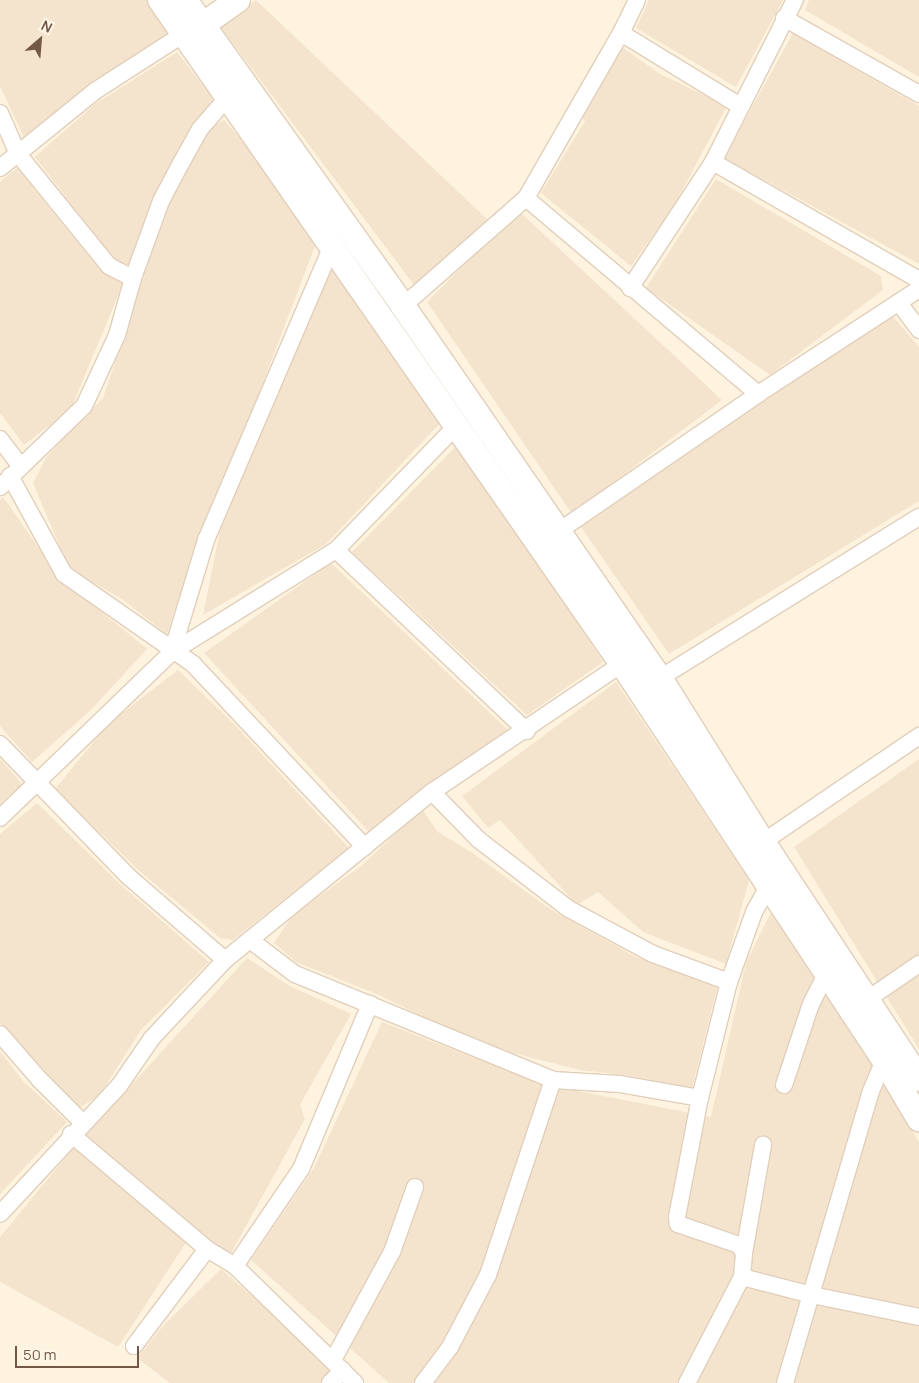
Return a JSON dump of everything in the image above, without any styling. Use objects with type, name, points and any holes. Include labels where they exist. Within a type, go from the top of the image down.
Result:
[{"type":"main road","points":[[160,0],[192,31],[298,179],[332,246],[622,664],[884,1060],[919,1119]]},
{"type":"main road","points":[[185,0],[192,31],[227,98],[298,179],[403,306],[660,678],[763,842],[919,1079]]},
{"type":"main road","points":[[192,31],[238,0]]},
{"type":"street","points":[[403,306],[526,198],[621,33],[637,0]]},
{"type":"street","points":[[630,288],[713,162],[784,18],[795,0]]},
{"type":"street","points":[[784,18],[919,94]]},
{"type":"street","points":[[0,168],[95,91],[192,31]]},
{"type":"street","points":[[621,33],[740,106]]},
{"type":"street","points":[[10,476],[84,406],[117,335],[133,278],[161,201],[200,129],[227,98]]},
{"type":"street","points":[[0,113],[18,154],[109,266],[133,278]]},
{"type":"street","points":[[713,162],[919,280]]},
{"type":"street","points":[[526,198],[630,288],[758,394]]},
{"type":"street","points":[[172,652],[206,540],[332,246]]},
{"type":"street","points":[[559,531],[758,394],[919,290]]},
{"type":"street","points":[[898,303],[919,330]]},
{"type":"street","points":[[0,818],[37,786],[172,652],[336,550],[457,425]]},
{"type":"street","points":[[0,439],[10,476],[64,574],[128,617],[172,652],[193,664],[365,847]]},
{"type":"street","points":[[660,678],[919,517]]},
{"type":"street","points":[[336,550],[527,731]]},
{"type":"street","points":[[0,1214],[77,1128],[119,1086],[152,1038],[225,960],[432,792],[527,731],[622,664]]},
{"type":"street","points":[[763,842],[919,736]]},
{"type":"street","points":[[0,744],[37,786],[129,877],[225,960]]},
{"type":"street","points":[[432,792],[479,840],[569,909],[653,954],[728,982]]},
{"type":"street","points":[[744,1253],[739,1244],[678,1224],[700,1098],[728,982],[754,912],[768,887]]},
{"type":"street","points":[[250,940],[295,974],[553,1080],[620,1084],[700,1098]]},
{"type":"street","points":[[868,999],[919,964]]},
{"type":"street","points":[[784,1086],[811,1004],[826,974]]},
{"type":"street","points":[[235,1266],[301,1169],[370,1004]]},
{"type":"street","points":[[0,1034],[77,1128],[207,1249],[235,1266],[355,1383]]},
{"type":"street","points":[[785,1383],[872,1091],[884,1060]]},
{"type":"street","points":[[424,1383],[450,1347],[488,1275],[553,1080]]},
{"type":"street","points":[[687,1383],[742,1276],[744,1253],[763,1145]]},
{"type":"street","points":[[330,1383],[392,1252],[415,1187]]},
{"type":"street","points":[[134,1346],[207,1249]]},
{"type":"street","points":[[742,1276],[812,1296],[919,1317]]},
{"type":"shaded area","points":[[0,0],[147,0],[168,35],[90,85],[24,138],[0,86]]},
{"type":"shaded area","points":[[256,0],[488,220],[414,285],[220,26]]},
{"type":"shaded area","points":[[649,0],[783,0],[736,87],[636,28]]},
{"type":"shaded area","points":[[809,0],[919,0],[919,77],[805,10]]},
{"type":"shaded area","points":[[793,33],[919,106],[919,264],[724,158]]},
{"type":"shaded area","points":[[622,47],[660,74],[727,106],[674,206],[631,266],[541,193],[585,121],[580,114]]},
{"type":"shaded area","points":[[177,52],[213,99],[187,134],[164,178],[129,267],[115,261],[35,157],[95,104]]},
{"type":"shaded area","points":[[224,120],[263,166],[315,246],[255,404],[196,545],[167,634],[123,600],[69,568],[33,483],[47,456],[103,398],[167,207],[204,131]]},
{"type":"shaded area","points":[[17,168],[94,263],[124,281],[71,409],[24,445],[0,413],[0,182]]},
{"type":"shaded area","points":[[716,179],[881,276],[883,290],[770,375],[646,288]]},
{"type":"shaded area","points":[[522,214],[722,400],[572,514],[427,302],[478,251]]},
{"type":"shaded area","points":[[333,267],[442,421],[326,544],[203,615],[219,535],[274,393]]},
{"type":"shaded area","points":[[891,314],[919,347],[919,501],[669,654],[581,527]]},
{"type":"shaded area","points":[[460,442],[603,662],[527,715],[352,552]]},
{"type":"shaded area","points":[[3,497],[60,578],[147,649],[91,710],[32,762],[0,726],[0,500]]},
{"type":"shaded area","points":[[331,563],[508,730],[369,832],[204,653]]},
{"type":"shaded area","points":[[178,670],[233,723],[349,848],[233,940],[220,938],[136,868],[55,789],[109,723]]},
{"type":"shaded area","points":[[616,682],[749,880],[726,964],[643,932],[598,892],[577,905],[500,820],[488,828],[462,796]]},
{"type":"shaded area","points":[[0,759],[22,784],[0,804]]},
{"type":"shaded area","points":[[919,759],[919,1049],[794,847]]},
{"type":"shaded area","points":[[37,803],[121,885],[209,962],[141,1030],[99,1096],[79,1108],[0,1023],[0,834]]},
{"type":"shaded area","points":[[422,809],[438,832],[471,852],[550,909],[636,957],[719,981],[692,1089],[625,1075],[580,1070],[478,1044],[379,995],[296,962],[274,943],[292,916],[361,866]]},
{"type":"shaded area","points":[[772,910],[873,1063],[919,1142],[919,1383],[389,1383],[251,1260],[314,1168],[382,1022],[542,1084],[711,1117],[746,963]]},
{"type":"shaded area","points":[[247,958],[288,985],[351,1014],[300,1105],[305,1119],[230,1255],[83,1138]]},
{"type":"shaded area","points":[[0,1051],[23,1081],[67,1122],[0,1194]]},
{"type":"shaded area","points":[[75,1146],[187,1241],[118,1347],[0,1282],[0,1237]]},
{"type":"shaded area","points":[[221,1269],[333,1367],[321,1383],[170,1383],[137,1358],[163,1326]]}]
